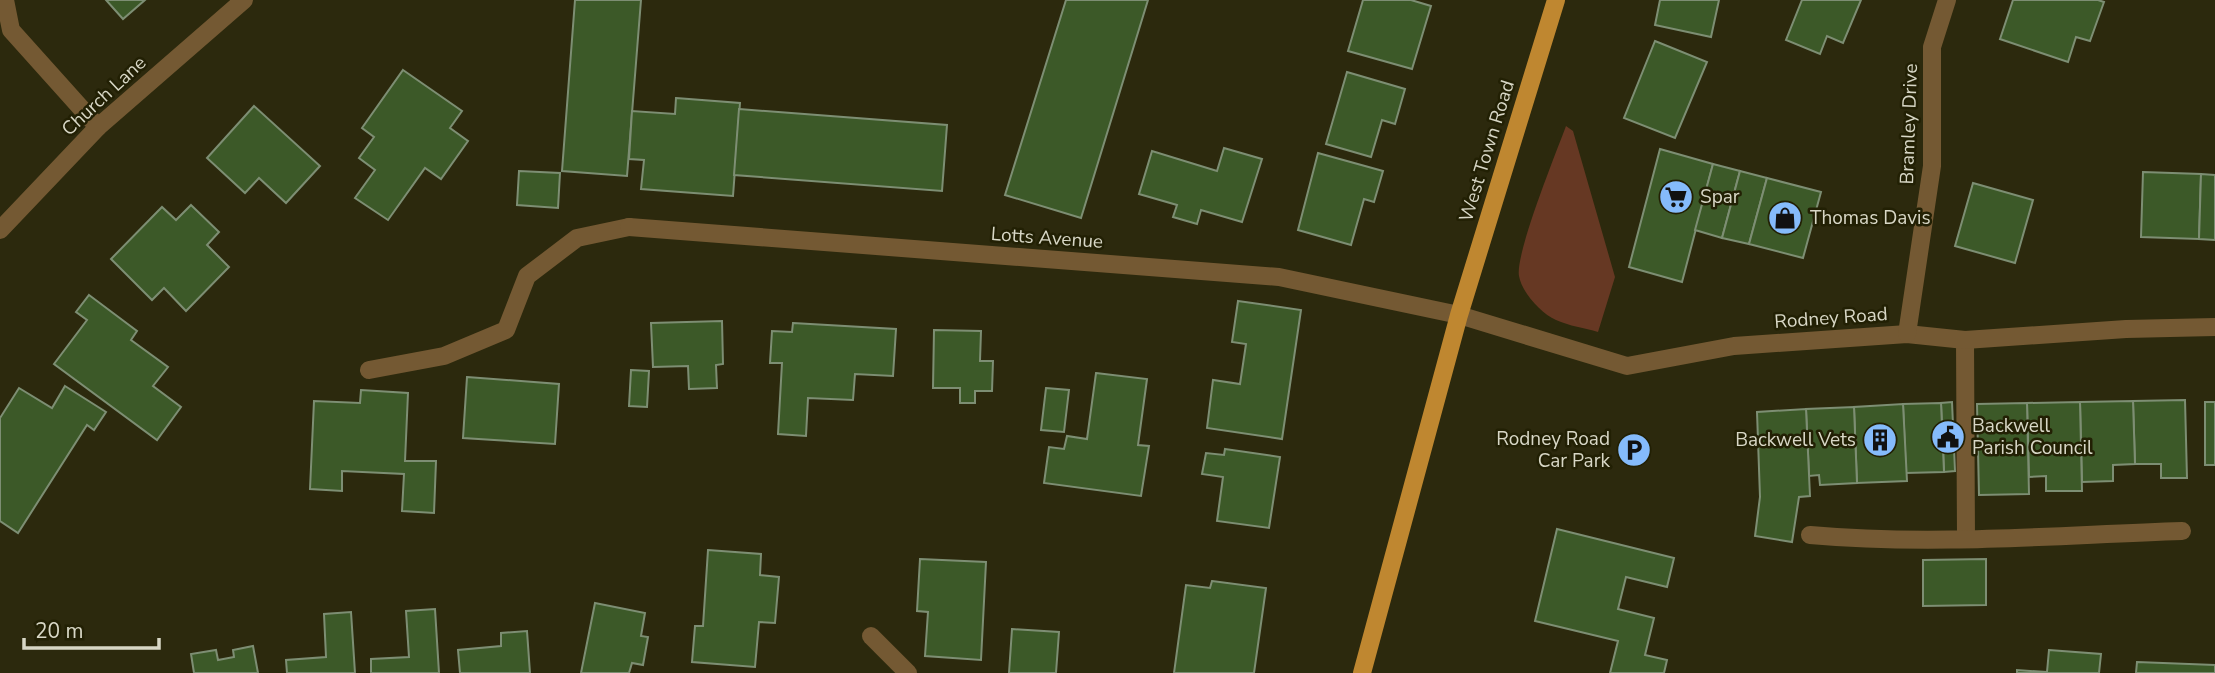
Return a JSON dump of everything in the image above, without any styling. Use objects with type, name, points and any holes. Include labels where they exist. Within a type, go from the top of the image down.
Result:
[{"type":"main road","name":"West Town Road","points":[[1362,673],[1459,315],[1556,0]]},
{"type":"street","points":[[5,0],[11,30],[98,127]]},
{"type":"street","name":"Church Lane","points":[[0,230],[98,127],[244,0]]},
{"type":"street","name":"Bramley Drive","points":[[1907,334],[1932,166],[1932,47],[1947,0]]},
{"type":"street","name":"Lotts Avenue","points":[[369,369],[444,356],[506,330],[527,276],[577,238],[629,227],[1279,277],[1459,315]]},
{"type":"street","name":"Rodney Road","points":[[1459,315],[1627,366],[1734,346],[1907,334],[1965,340],[2126,329],[2215,327]]},
{"type":"street","points":[[1965,340],[1966,540]]},
{"type":"street","points":[[1810,535],[1859,539],[1966,540],[2182,531]]},
{"type":"street","points":[[871,636],[908,673]]},
{"type":"shaded area","points":[[1566,126],[1573,131],[1615,277],[1598,332],[1550,317],[1528,296],[1519,276],[1519,264],[1529,226]]},
{"type":"building","points":[[106,0],[145,0],[123,19]]},
{"type":"building","points":[[575,0],[641,0],[627,176],[562,171]]},
{"type":"building","points":[[1066,0],[1148,0],[1081,218],[1005,195]]},
{"type":"building","points":[[1363,0],[1411,0],[1431,6],[1412,69],[1348,51]]},
{"type":"building","points":[[1660,0],[1719,0],[1711,37],[1655,25]]},
{"type":"building","points":[[1802,0],[1861,0],[1843,43],[1827,36],[1820,54],[1786,40]]},
{"type":"building","points":[[2013,0],[2104,2],[2090,41],[2076,37],[2068,62],[2000,39]]},
{"type":"building","points":[[1655,41],[1707,62],[1675,138],[1624,118]]},
{"type":"building","points":[[403,70],[462,111],[450,128],[468,141],[441,179],[425,168],[388,220],[355,198],[375,170],[359,158],[374,137],[362,128]]},
{"type":"building","points":[[1347,72],[1405,89],[1395,124],[1382,120],[1371,157],[1326,144]]},
{"type":"building","points":[[676,98],[740,103],[733,196],[641,189],[644,160],[629,159],[632,111],[675,114]]},
{"type":"building","points":[[254,106],[320,166],[286,203],[259,178],[245,193],[207,158]]},
{"type":"building","points":[[739,109],[947,125],[942,191],[734,175]]},
{"type":"building","points":[[1224,148],[1262,159],[1242,222],[1201,210],[1197,224],[1173,217],[1177,205],[1139,194],[1152,151],[1217,171]]},
{"type":"building","name":"Spar","points":[[1660,149],[1713,164],[1682,282],[1629,267]]},
{"type":"building","points":[[1318,153],[1383,171],[1374,202],[1364,199],[1351,245],[1298,230]]},
{"type":"building","points":[[1713,164],[1740,171],[1722,238],[1695,230]]},
{"type":"building","points":[[519,171],[560,173],[558,208],[517,205]]},
{"type":"building","points":[[1740,171],[1767,178],[1749,244],[1722,238]]},
{"type":"building","points":[[2143,172],[2201,174],[2199,239],[2141,237]]},
{"type":"building","points":[[2201,174],[2215,175],[2215,240],[2199,239]]},
{"type":"building","name":"Thomas Davis","points":[[1767,178],[1821,192],[1803,258],[1749,244]]},
{"type":"building","points":[[1973,183],[2033,200],[2015,263],[1955,246]]},
{"type":"building","points":[[191,205],[219,232],[207,245],[229,267],[186,311],[164,288],[152,300],[111,259],[162,207],[176,220]]},
{"type":"building","points":[[89,295],[137,331],[131,340],[168,367],[153,386],[181,407],[157,440],[54,364],[87,320],[76,312]]},
{"type":"building","points":[[1238,301],[1301,310],[1282,439],[1207,428],[1213,380],[1240,384],[1246,344],[1232,342]]},
{"type":"building","points":[[722,321],[723,364],[716,365],[717,388],[689,389],[688,366],[653,367],[651,323]]},
{"type":"building","points":[[793,323],[896,329],[893,376],[855,374],[853,400],[808,398],[806,436],[778,434],[782,363],[770,363],[772,331],[792,332]]},
{"type":"building","points":[[934,330],[981,331],[980,361],[993,361],[992,391],[975,391],[975,403],[960,403],[960,388],[933,388]]},
{"type":"building","points":[[631,370],[649,371],[647,407],[629,406]]},
{"type":"building","points":[[1096,373],[1147,379],[1138,445],[1149,446],[1141,496],[1044,483],[1049,447],[1064,449],[1067,436],[1087,439]]},
{"type":"building","points":[[467,377],[559,384],[555,444],[463,438]]},
{"type":"building","points":[[65,386],[106,412],[94,430],[87,425],[18,533],[0,521],[0,418],[19,388],[52,408]]},
{"type":"building","points":[[1046,388],[1069,390],[1064,432],[1041,430]]},
{"type":"building","points":[[361,390],[408,393],[405,461],[436,461],[434,513],[402,511],[404,474],[342,471],[342,491],[310,489],[314,401],[360,403]]},
{"type":"building","points":[[2185,400],[2187,478],[2161,478],[2161,464],[2135,464],[2133,401]]},
{"type":"building","points":[[2133,401],[2135,464],[2113,465],[2113,481],[2082,482],[2080,402]]},
{"type":"building","name":"Backwell Parish Council","points":[[1952,402],[1955,471],[1944,472],[1941,403]]},
{"type":"building","points":[[2080,402],[2082,491],[2046,491],[2046,476],[2029,477],[2027,403]]},
{"type":"building","points":[[2205,402],[2215,402],[2215,465],[2205,465]]},
{"type":"building","points":[[1941,403],[1944,472],[1906,473],[1903,404]]},
{"type":"building","points":[[2027,403],[2029,494],[1979,495],[1977,404]]},
{"type":"building","name":"Backwell Vets","points":[[1903,404],[1907,481],[1857,483],[1854,407]]},
{"type":"building","points":[[1854,407],[1857,483],[1820,485],[1819,475],[1809,476],[1806,409]]},
{"type":"building","points":[[1806,409],[1810,496],[1799,497],[1792,542],[1755,536],[1760,497],[1757,412]]},
{"type":"building","points":[[1225,449],[1280,457],[1269,528],[1217,521],[1223,477],[1202,474],[1206,453],[1224,455]]},
{"type":"building","points":[[1557,529],[1674,558],[1667,587],[1626,577],[1618,609],[1654,618],[1645,655],[1667,660],[1664,673],[1610,673],[1618,641],[1535,621]]},
{"type":"building","points":[[708,550],[761,554],[760,575],[779,577],[775,623],[759,622],[755,667],[692,662],[695,626],[703,626]]},
{"type":"building","points":[[920,559],[986,562],[981,660],[925,656],[928,612],[917,611]]},
{"type":"building","points":[[1986,559],[1986,605],[1923,606],[1923,560]]},
{"type":"building","points":[[1212,581],[1266,588],[1254,673],[1174,673],[1186,585],[1210,588]]},
{"type":"building","points":[[595,603],[645,613],[641,636],[648,637],[643,665],[632,663],[629,673],[581,673]]},
{"type":"building","points":[[435,609],[439,673],[371,673],[371,659],[409,657],[406,611]]},
{"type":"building","points":[[351,612],[355,673],[287,673],[286,660],[326,657],[324,614]]},
{"type":"building","points":[[1012,629],[1059,632],[1056,673],[1009,673]]},
{"type":"building","points":[[527,631],[530,673],[460,673],[458,650],[501,646],[501,633]]},
{"type":"building","points":[[253,646],[258,673],[194,673],[191,654],[216,650],[218,660],[234,657],[233,650]]},
{"type":"building","points":[[2049,650],[2101,654],[2099,673],[2017,673],[2017,670],[2047,672]]},
{"type":"building","points":[[2137,662],[2215,665],[2215,673],[2136,673]]},
{"type":"place","name":"Spar","points":[[1676,197]]},
{"type":"place","name":"Thomas Davis","points":[[1785,218]]},
{"type":"place","name":"Backwell Parish Council","points":[[1948,437]]},
{"type":"place","name":"Backwell Vets","points":[[1880,440]]},
{"type":"place","name":"Rodney Road Car Park","points":[[1634,450]]}]
